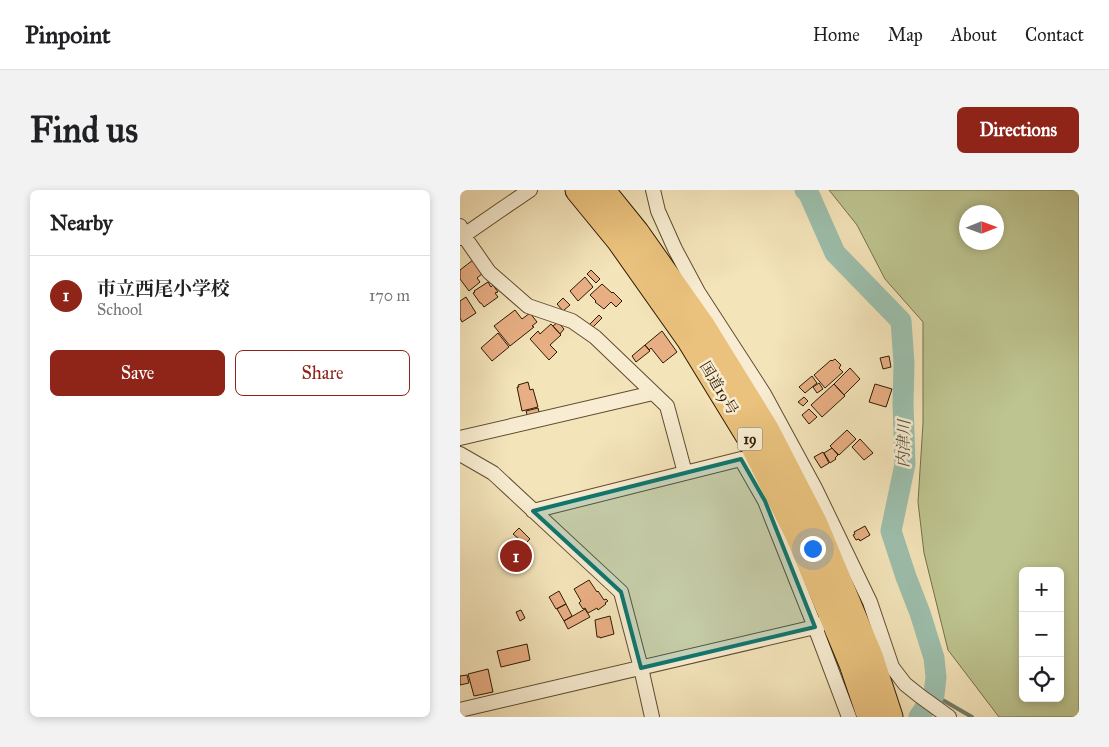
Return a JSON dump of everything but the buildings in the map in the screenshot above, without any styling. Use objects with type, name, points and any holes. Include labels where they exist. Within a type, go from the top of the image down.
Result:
[{"type":"highway","name":"国道19号","points":[[578,190],[619,240],[689,339],[749,437],[798,534],[852,664],[870,717]]},
{"type":"highway","name":"国道19号","points":[[602,190],[636,232],[704,327],[766,429],[815,524],[870,656],[890,717]]},
{"type":"street","points":[[530,190],[513,196],[461,233],[489,272],[528,306],[572,321],[595,337],[667,406],[686,473]]},
{"type":"street","points":[[653,190],[658,211],[675,250],[698,292],[764,394],[816,488],[892,667],[905,684],[943,714]]},
{"type":"street","points":[[460,438],[653,393]]},
{"type":"street","points":[[460,454],[493,474],[621,592],[652,717]]},
{"type":"street","points":[[533,511],[740,459],[765,501],[819,625],[849,717]]},
{"type":"street","points":[[460,710],[819,625]]},
{"type":"highlighted area","points":[[741,459],[765,501],[815,627],[641,668],[621,592],[533,511]]},
{"type":"green space","points":[[829,190],[1079,190],[1079,717],[999,717],[948,650],[924,553],[918,502],[923,423],[923,322],[885,279],[857,225]]},
{"type":"waterway","name":"内津川","points":[[805,190],[808,192],[835,253],[901,321],[904,363],[905,464],[891,531],[934,658],[936,677],[934,695],[919,717]]},
{"type":"waterway","points":[[934,695],[972,717]]},
{"type":"place","name":"市立西尾小学校","points":[[516,556]]}]
